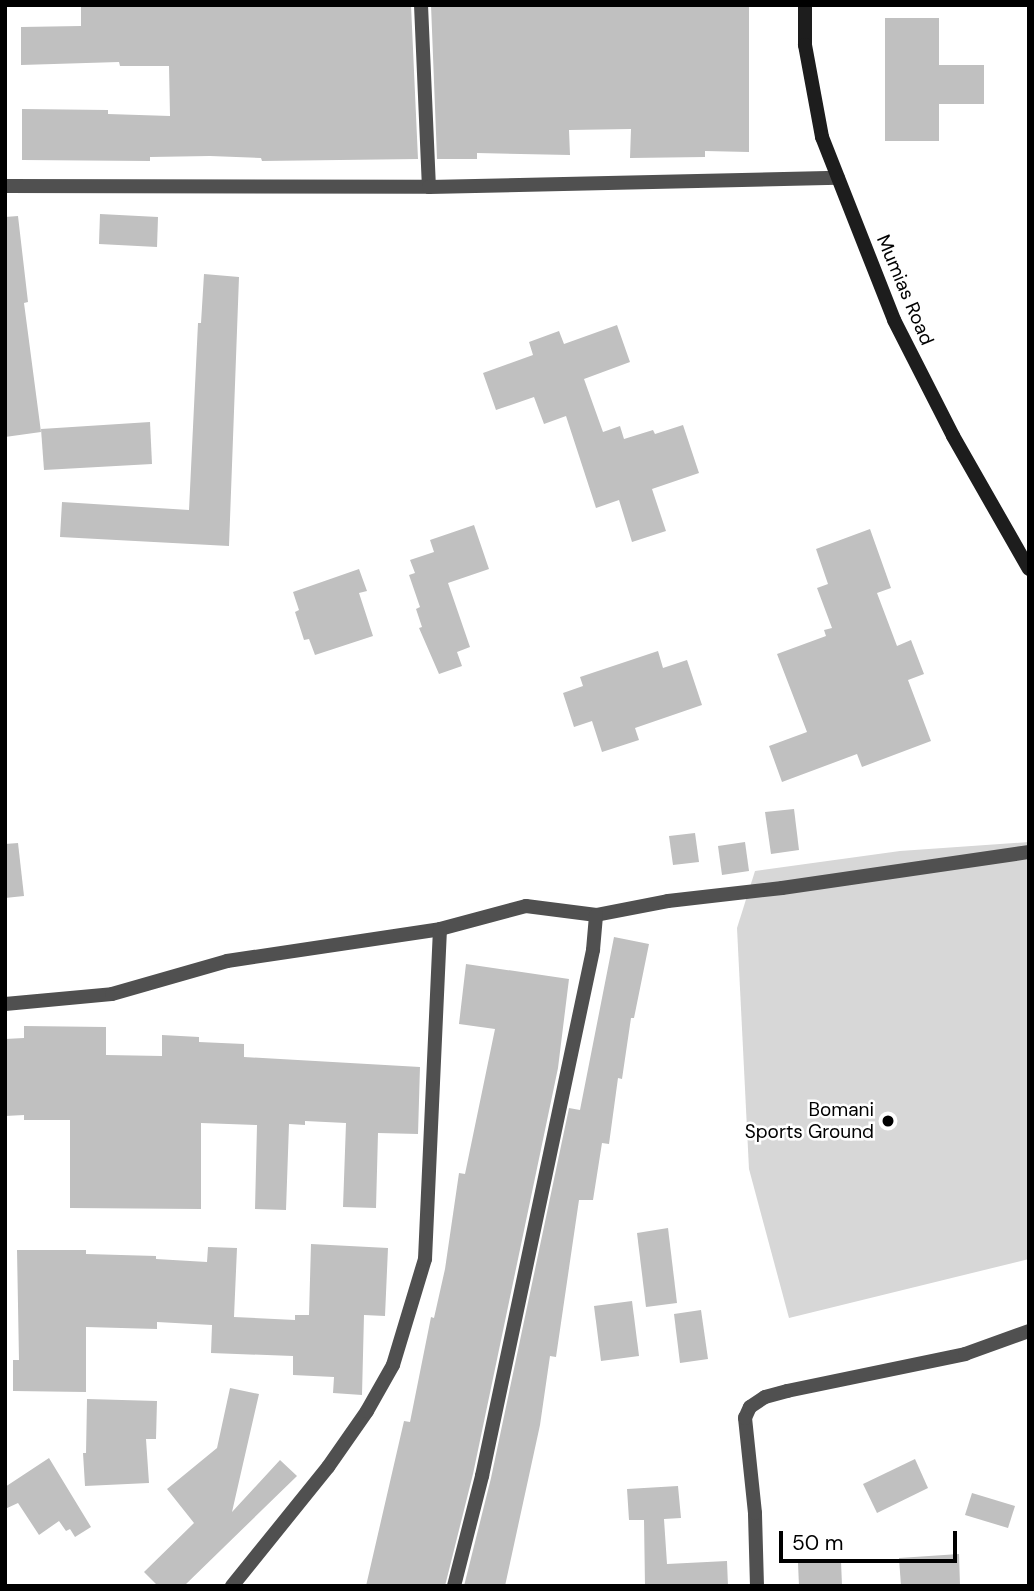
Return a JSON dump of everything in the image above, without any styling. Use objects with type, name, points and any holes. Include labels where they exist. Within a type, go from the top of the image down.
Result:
[{"type":"street","points":[[421,5],[429,187]]},
{"type":"street","name":"Mumias Road","points":[[805,5],[811,84],[822,138],[894,320],[953,436],[1029,569]]},
{"type":"street","points":[[5,186],[429,187],[838,177]]},
{"type":"street","points":[[5,1004],[112,994],[227,961],[440,929],[526,906],[596,915],[668,901],[834,881],[1029,852]]},
{"type":"street","points":[[454,1586],[482,1476],[593,950],[596,915]]},
{"type":"street","points":[[232,1586],[328,1467],[367,1411],[393,1365],[425,1259],[440,929]]},
{"type":"street","points":[[757,1586],[755,1513],[745,1418],[750,1407],[765,1397],[787,1391],[965,1354],[1029,1331]]},
{"type":"shaded area","name":"Bomani Sports Ground","points":[[1029,842],[1029,1259],[789,1318],[749,1169],[737,928],[755,871],[900,851]]},
{"type":"building","points":[[81,5],[411,5],[418,159],[262,161],[261,158],[210,156],[150,157],[150,161],[22,160],[22,109],[108,110],[108,114],[170,116],[169,66],[120,66],[119,62],[21,65],[21,27],[81,26]]},
{"type":"building","points":[[431,5],[749,6],[749,152],[705,151],[705,157],[630,158],[631,129],[569,130],[570,155],[477,153],[477,159],[437,159]]},
{"type":"building","points":[[885,18],[939,18],[939,65],[984,65],[984,104],[939,104],[939,141],[885,141]]},
{"type":"building","points":[[100,214],[158,217],[157,247],[99,244]]},
{"type":"building","points":[[18,216],[28,302],[24,303],[41,432],[5,437],[5,217]]},
{"type":"building","points":[[204,274],[239,277],[229,546],[60,537],[62,502],[189,510],[198,323],[201,323]]},
{"type":"building","points":[[617,325],[630,362],[584,379],[603,432],[620,426],[624,439],[653,430],[655,434],[683,425],[699,473],[652,489],[666,531],[632,542],[619,500],[596,508],[566,416],[544,424],[534,397],[496,410],[483,373],[533,355],[529,342],[559,331],[564,344]]},
{"type":"building","points":[[150,422],[152,464],[44,470],[41,429]]},
{"type":"building","points":[[474,525],[489,569],[448,583],[470,647],[457,652],[462,666],[439,674],[419,628],[422,627],[416,609],[420,607],[409,575],[415,573],[410,560],[434,552],[430,540]]},
{"type":"building","points":[[870,529],[891,588],[877,593],[897,646],[911,640],[924,674],[908,680],[931,741],[862,767],[857,754],[782,782],[769,746],[807,732],[777,654],[826,636],[824,630],[832,628],[817,588],[828,584],[816,549]]},
{"type":"building","points":[[359,569],[367,591],[359,593],[373,636],[315,655],[309,639],[304,640],[295,612],[299,610],[293,592]]},
{"type":"building","points":[[658,651],[663,668],[687,660],[702,705],[635,728],[639,740],[602,752],[592,721],[574,727],[563,693],[583,686],[580,677]]},
{"type":"building","points":[[794,809],[799,850],[771,854],[765,812]]},
{"type":"building","points":[[695,833],[699,862],[673,865],[669,836]]},
{"type":"building","points":[[745,842],[749,871],[722,875],[718,846]]},
{"type":"building","points":[[18,843],[24,896],[5,898],[5,844]]},
{"type":"building","points":[[614,937],[649,944],[634,1018],[631,1018],[622,1079],[618,1078],[609,1144],[602,1143],[593,1200],[579,1200],[556,1357],[550,1356],[540,1425],[505,1586],[464,1586],[491,1478],[569,1108],[580,1110]]},
{"type":"building","points":[[466,964],[569,979],[558,1068],[473,1474],[445,1586],[366,1586],[404,1421],[410,1422],[431,1317],[434,1318],[445,1269],[459,1173],[465,1174],[495,1029],[459,1024]]},
{"type":"building","points":[[24,1026],[106,1027],[106,1055],[162,1056],[162,1035],[199,1037],[199,1042],[244,1044],[244,1057],[420,1067],[418,1134],[378,1133],[376,1208],[343,1207],[346,1123],[305,1121],[305,1125],[289,1124],[286,1210],[255,1209],[257,1125],[201,1123],[201,1209],[70,1208],[70,1120],[24,1120],[24,1115],[5,1116],[5,1039],[24,1038]]},
{"type":"building","points":[[668,1228],[677,1303],[646,1307],[637,1233]]},
{"type":"building","points":[[311,1244],[388,1248],[385,1316],[364,1315],[362,1395],[333,1393],[334,1377],[293,1375],[293,1356],[211,1353],[212,1325],[157,1322],[157,1329],[86,1327],[86,1392],[13,1391],[13,1360],[19,1360],[17,1250],[86,1250],[86,1254],[156,1256],[156,1259],[207,1262],[208,1247],[237,1248],[234,1317],[295,1320],[295,1315],[309,1315]]},
{"type":"building","points":[[632,1301],[639,1356],[601,1361],[594,1306]]},
{"type":"building","points":[[701,1310],[708,1359],[680,1363],[674,1314]]},
{"type":"building","points":[[230,1388],[259,1394],[232,1512],[280,1460],[297,1476],[184,1586],[158,1586],[144,1572],[194,1523],[167,1489],[217,1448]]},
{"type":"building","points":[[87,1399],[157,1401],[156,1439],[146,1439],[149,1483],[85,1486],[83,1453],[86,1453]]},
{"type":"building","points":[[49,1458],[91,1527],[75,1537],[70,1529],[66,1531],[59,1521],[39,1535],[18,1503],[5,1509],[5,1487]]},
{"type":"building","points":[[915,1459],[928,1488],[877,1513],[863,1484]]},
{"type":"building","points":[[678,1486],[681,1518],[664,1519],[667,1564],[727,1561],[728,1586],[645,1586],[644,1520],[629,1520],[627,1489]]},
{"type":"building","points":[[972,1493],[1015,1506],[1008,1528],[965,1515]]},
{"type":"building","points":[[959,1554],[960,1586],[901,1586],[899,1558]]},
{"type":"building","points":[[841,1561],[842,1586],[799,1586],[798,1563]]},
{"type":"place","name":"Bomani Sports Ground","points":[[888,1121]]}]
